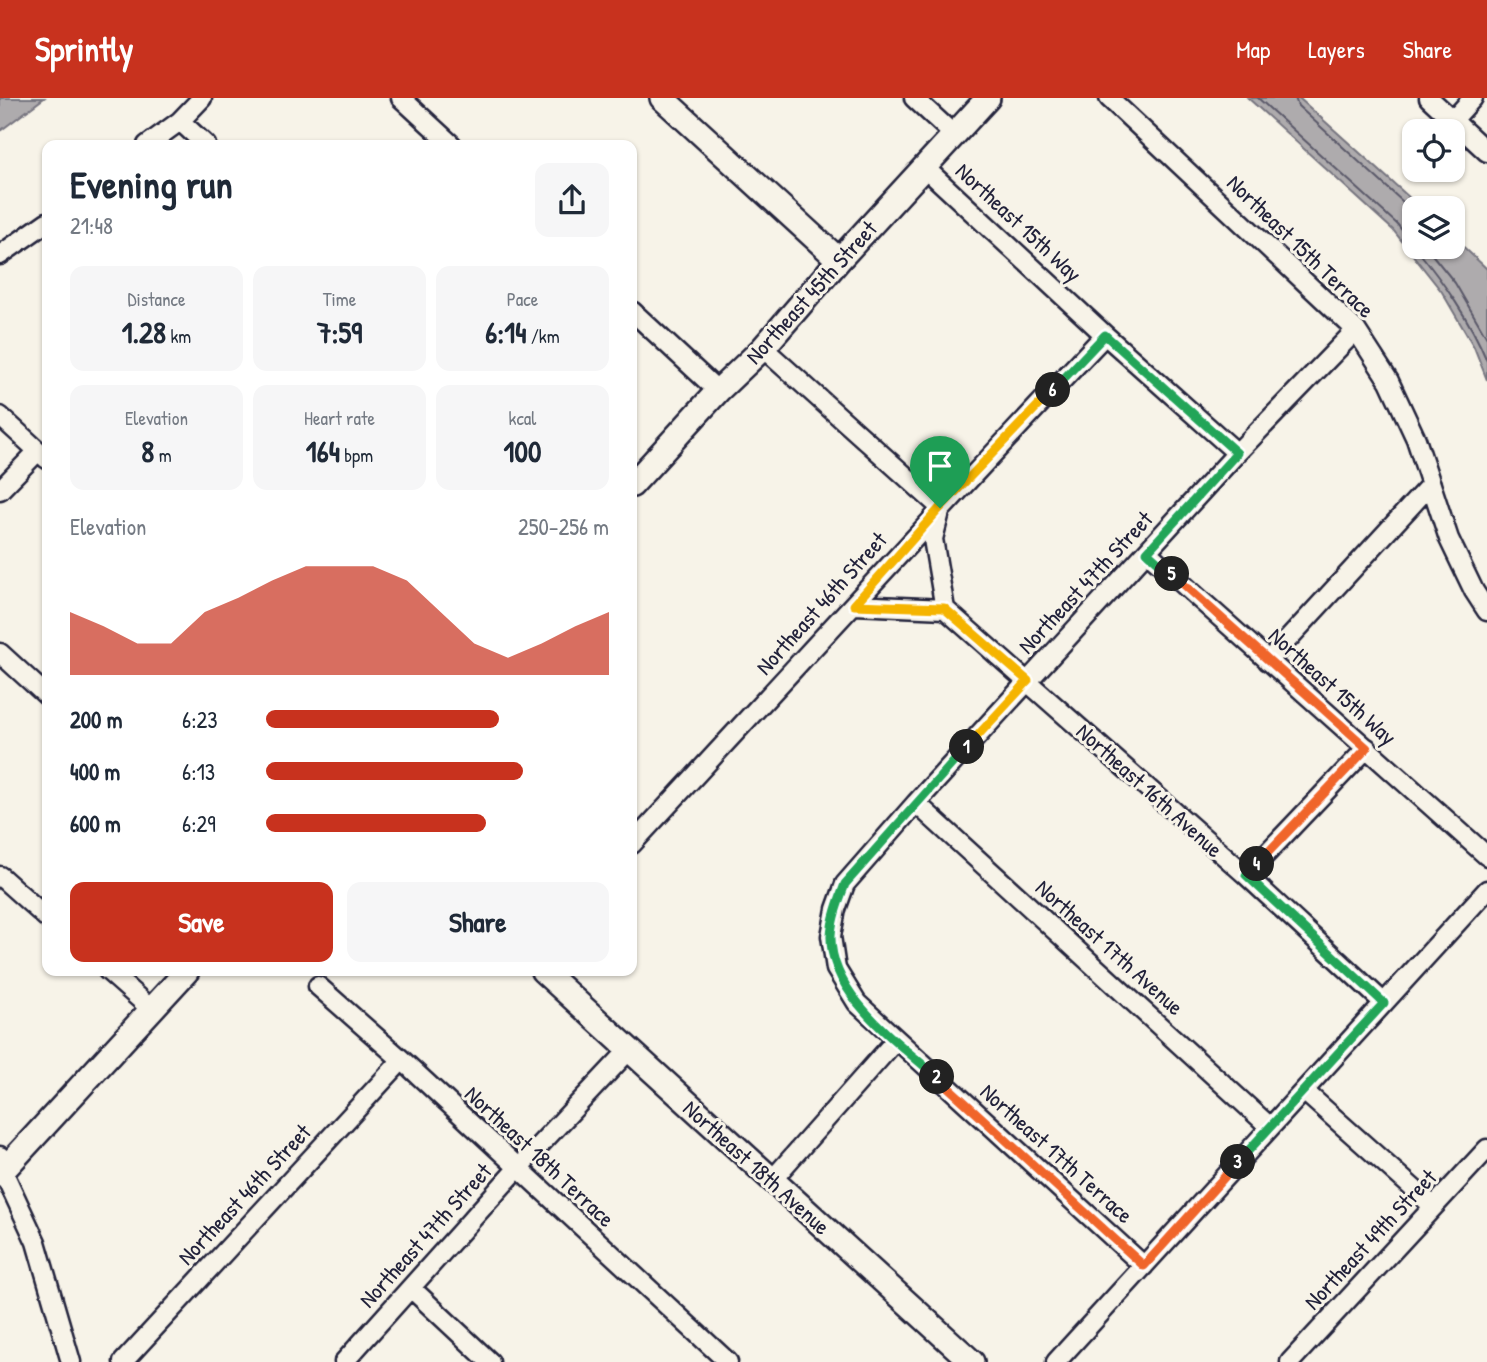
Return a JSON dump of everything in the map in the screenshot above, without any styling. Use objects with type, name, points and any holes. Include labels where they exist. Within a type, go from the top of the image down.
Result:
[{"type":"street","points":[[154,140],[180,121],[202,98]]},
{"type":"street","points":[[401,98],[447,140]]},
{"type":"street","points":[[662,98],[839,260]]},
{"type":"street","name":"Northeast 15th Way","points":[[914,98],[954,135]]},
{"type":"street","name":"Northeast 45th Street","points":[[637,480],[718,391],[763,348],[839,260],[988,98]]},
{"type":"street","name":"Northeast 15th Terrace","points":[[1109,98],[1356,330],[1389,381],[1416,439],[1449,539],[1474,591],[1487,611]]},
{"type":"street","points":[[1429,98],[1452,119]]},
{"type":"street","points":[[1454,119],[1473,98]]},
{"type":"street","points":[[180,121],[201,140]]},
{"type":"street","points":[[1465,131],[1487,152]]},
{"type":"street","name":"Northeast 15th Way","points":[[924,167],[1237,453]]},
{"type":"street","points":[[0,255],[42,228]]},
{"type":"street","points":[[637,316],[718,391]]},
{"type":"street","name":"Northeast 47th Street","points":[[836,909],[845,884],[916,803],[1237,453],[1356,330]]},
{"type":"street","name":"Northeast 46th Street","points":[[637,839],[854,605],[940,508],[1105,335]]},
{"type":"street","points":[[763,348],[940,508],[933,540],[944,608],[854,605]]},
{"type":"street","points":[[0,416],[42,454]]},
{"type":"street","points":[[0,490],[42,456]]},
{"type":"street","points":[[1268,661],[1431,484]]},
{"type":"street","name":"Northeast 15th Way","points":[[1147,552],[1487,856]]},
{"type":"street","name":"Northeast 16th Avenue","points":[[944,608],[1246,875],[1384,1003]]},
{"type":"street","points":[[0,653],[42,691]]},
{"type":"street","points":[[1246,875],[1367,748]]},
{"type":"street","name":"Northeast 17th Avenue","points":[[916,803],[1270,1127]]},
{"type":"street","points":[[0,876],[42,914]]},
{"type":"street","points":[[1056,1362],[1487,890]]},
{"type":"street","name":"Northeast 17th Terrace","points":[[836,909],[831,936],[836,969],[857,1003],[1144,1266]]},
{"type":"street","points":[[114,976],[151,1009]]},
{"type":"street","points":[[71,1362],[36,1242],[1,1167],[182,976]]},
{"type":"street","name":"Northeast 18th Avenue","points":[[548,976],[972,1362]]},
{"type":"street","name":"Northeast 18th Terrace","points":[[318,986],[402,1060],[728,1362]]},
{"type":"street","points":[[772,1180],[896,1040]]},
{"type":"street","name":"Northeast 47th Street","points":[[344,1362],[517,1169],[629,1050]]},
{"type":"street","name":"Northeast 46th Street","points":[[123,1362],[402,1060]]},
{"type":"street","points":[[1304,1091],[1433,1206]]},
{"type":"street","name":"Northeast 49th Street","points":[[1290,1362],[1487,1149]]},
{"type":"street","points":[[411,1288],[489,1362]]},
{"type":"water","points":[[0,98],[44,98],[0,131]]},
{"type":"water","points":[[1248,98],[1299,98],[1408,196],[1402,196],[1402,241],[1393,230]]},
{"type":"water","points":[[1465,248],[1487,269],[1487,380],[1474,347],[1442,292],[1416,259],[1465,259]]},
{"type":"route","points":[[1105,335],[1237,453],[1147,552],[1367,748],[1246,875],[1384,1003],[1144,1266],[857,1003],[836,969],[831,936],[836,909],[845,884],[1028,681],[944,608],[854,605],[940,508],[1105,335]]}]
